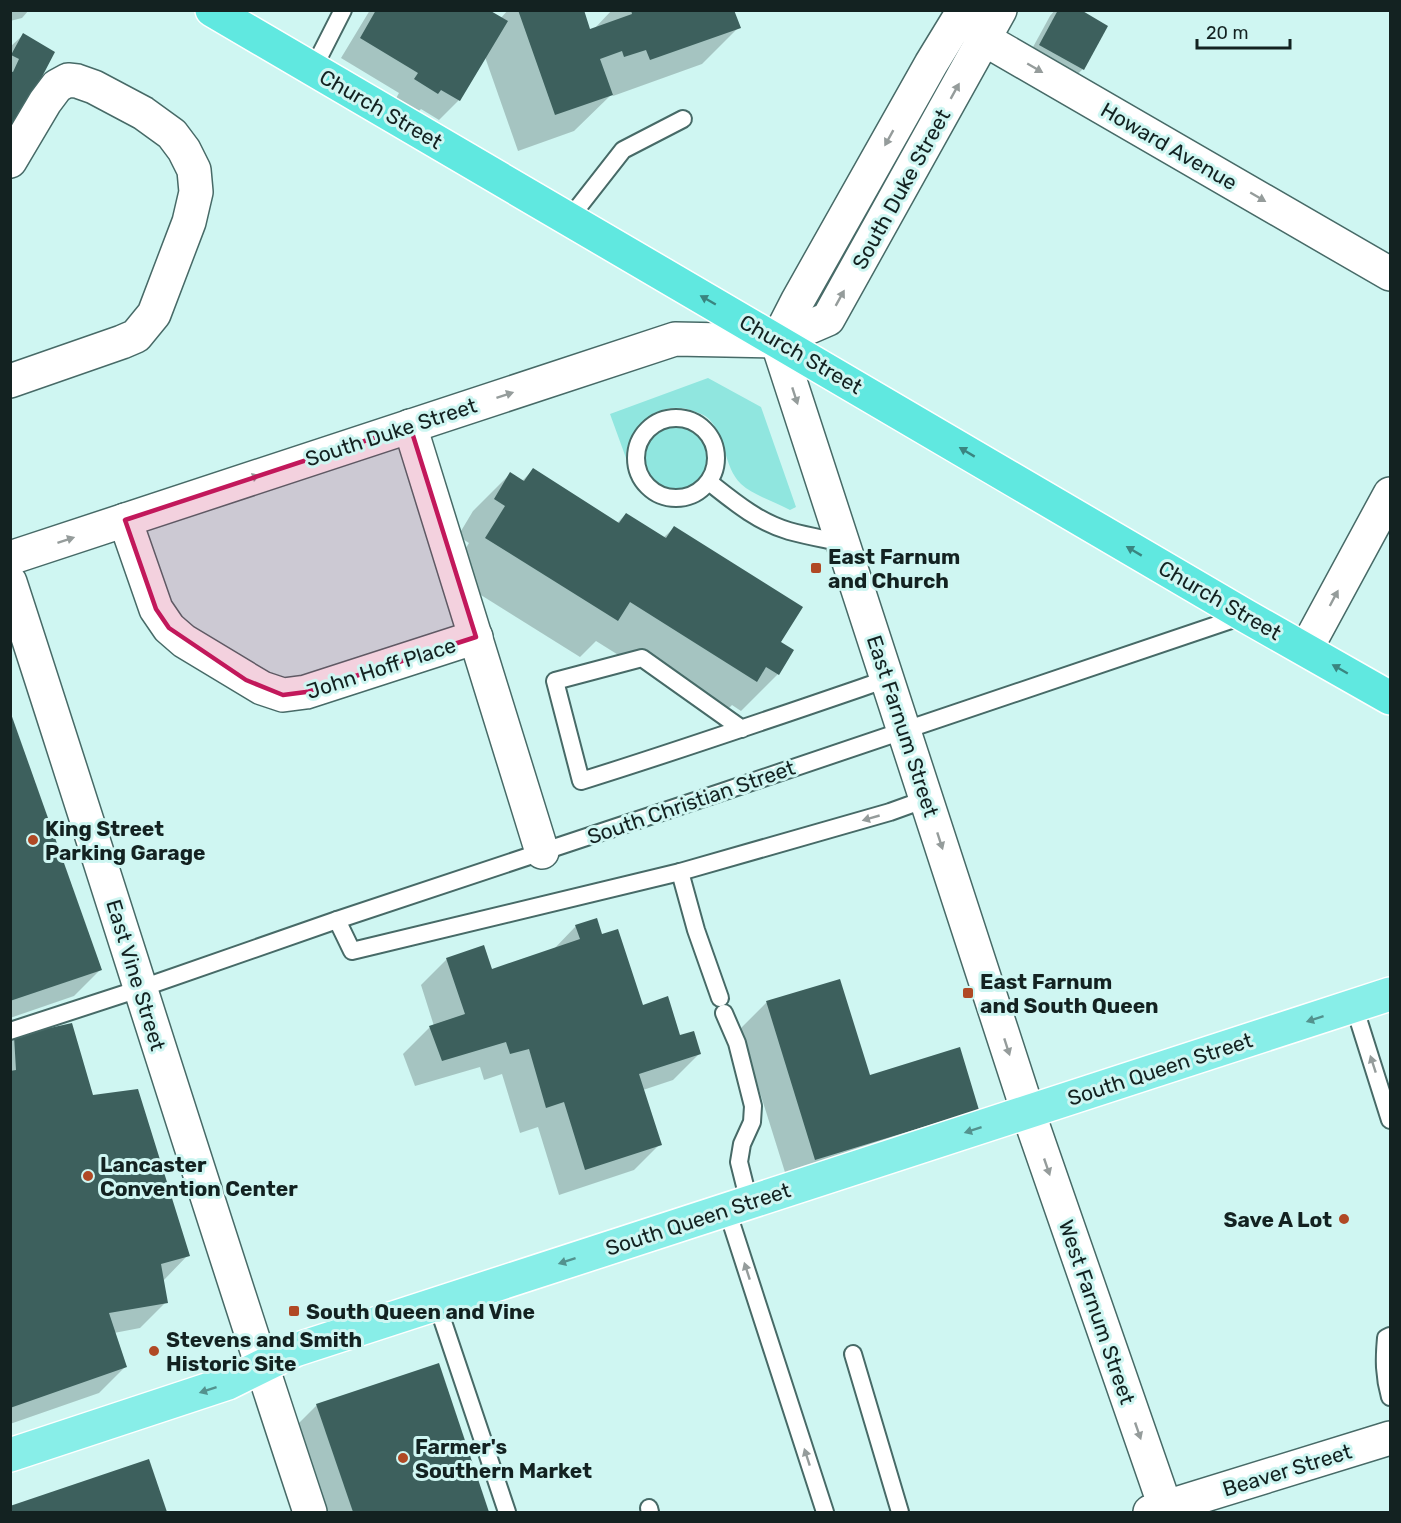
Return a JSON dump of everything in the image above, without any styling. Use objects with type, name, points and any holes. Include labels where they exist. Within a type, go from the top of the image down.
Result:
[{"type":"highway","name":"Church Street","points":[[212,10],[1244,615],[1390,698]]},
{"type":"main road","name":"South Queen Street","points":[[10,1455],[228,1383],[295,1350],[1390,994]]},
{"type":"street","name":"South Duke Street","points":[[10,558],[675,339],[777,341],[828,319],[1000,10]]},
{"type":"street","name":"South Duke Street","points":[[777,341],[960,12]]},
{"type":"street","name":"Howard Avenue","points":[[960,12],[984,39],[1390,274]]},
{"type":"street","points":[[10,161],[57,86],[68,80],[77,81],[94,87],[143,114],[172,134],[184,150],[194,170],[196,192],[189,222],[154,314],[136,336],[10,381]]},
{"type":"street","name":"East Farnum Street","points":[[777,341],[1028,1112]]},
{"type":"street","points":[[410,426],[542,852]]},
{"type":"street","points":[[1306,649],[1390,494]]},
{"type":"street","name":"John Hoff Place","points":[[124,520],[156,609],[169,628],[184,641],[246,680],[283,695],[306,692],[476,638]]},
{"type":"street","name":"East Vine Street","points":[[10,582],[91,830],[139,989],[310,1512]]},
{"type":"street","name":"West Farnum Street","points":[[1028,1112],[1161,1511]]},
{"type":"street","name":"Beaver Street","points":[[1161,1511],[1390,1438]]},
{"type":"lane","points":[[313,69],[343,10]]},
{"type":"lane","points":[[569,219],[623,150],[683,119]]},
{"type":"lane","points":[[673,418],[686,419],[698,424],[708,433],[717,457],[715,470],[709,482],[700,491],[687,498],[674,499],[660,496],[649,489],[640,478],[636,465],[636,451],[640,439],[649,428],[660,421],[673,418]]},
{"type":"lane","points":[[709,482],[740,507],[766,521],[787,530],[843,543]]},
{"type":"lane","name":"South Christian Street","points":[[10,1031],[1244,615]]},
{"type":"lane","points":[[742,729],[642,658],[555,681],[581,781],[742,729],[887,679]]},
{"type":"lane","points":[[337,920],[352,951],[680,872],[890,812],[926,799]]},
{"type":"lane","points":[[680,872],[696,930],[736,1043],[753,1106],[752,1122],[742,1144],[739,1162],[738,1206],[825,1512]]},
{"type":"lane","points":[[1354,1006],[1390,1120]]},
{"type":"lane","points":[[437,1304],[507,1512]]},
{"type":"lane","points":[[1390,1336],[1386,1338],[1384,1362],[1385,1381],[1390,1396]]},
{"type":"lane","points":[[854,1354],[900,1512]]},
{"type":"highlighted area","points":[[410,426],[476,637],[306,692],[283,695],[246,680],[169,628],[156,609],[125,520]]},
{"type":"shaded area","points":[[708,378],[761,407],[796,507],[790,510],[741,484],[731,469],[715,427],[702,414],[693,411],[670,408],[648,417],[633,435],[626,458],[610,414]]},
{"type":"shaded area","points":[[677,425],[689,427],[700,434],[707,445],[709,457],[707,469],[700,480],[689,487],[677,489],[665,487],[654,480],[647,469],[645,457],[647,445],[654,434],[665,427]]},
{"type":"building","points":[[376,10],[489,10],[508,21],[460,101],[441,90],[438,94],[414,79],[418,73],[360,38]]},
{"type":"building","points":[[518,10],[584,10],[590,29],[632,14],[631,10],[734,10],[741,28],[650,60],[646,50],[624,57],[622,51],[600,59],[613,95],[555,115]]},
{"type":"building","points":[[1058,10],[1081,10],[1108,26],[1084,70],[1039,45]]},
{"type":"building","points":[[23,33],[55,52],[10,138],[10,71],[13,72],[19,59],[11,55]]},
{"type":"building","points":[[533,468],[619,523],[626,513],[666,538],[674,526],[803,607],[781,642],[794,650],[779,675],[766,667],[757,682],[630,602],[618,621],[485,538],[505,506],[494,499],[510,472],[524,481]]},
{"type":"building","name":"King Street Parking Garage","points":[[10,711],[102,970],[10,1001]]},
{"type":"building","points":[[597,918],[602,934],[618,929],[643,1005],[668,996],[680,1035],[694,1031],[701,1054],[639,1074],[662,1145],[585,1170],[564,1102],[546,1108],[529,1049],[510,1054],[506,1042],[442,1061],[429,1026],[465,1014],[446,958],[484,945],[492,969],[580,939],[575,925]]},
{"type":"building","points":[[840,979],[870,1075],[960,1047],[979,1110],[815,1160],[766,1001]]},
{"type":"building","name":"Lancaster Convention Center","points":[[72,1023],[93,1095],[138,1089],[190,1256],[161,1264],[168,1303],[109,1313],[127,1367],[10,1408],[10,1071],[16,1070],[14,1036]]},
{"type":"building","name":"Farmer's Southern Market","points":[[439,1363],[489,1512],[353,1512],[316,1404]]},
{"type":"building","points":[[149,1459],[167,1512],[10,1512],[10,1506]]},
{"type":"place","name":"East Farnum and Church","points":[[816,568]]},
{"type":"place","name":"King Street Parking Garage","points":[[33,840]]},
{"type":"place","name":"East Farnum and South Queen","points":[[968,993]]},
{"type":"place","name":"Lancaster Convention Center","points":[[88,1176]]},
{"type":"place","name":"Save A Lot","points":[[1344,1219]]},
{"type":"place","name":"South Queen and Vine","points":[[294,1311]]},
{"type":"place","name":"Stevens and Smith Historic Site","points":[[154,1351]]},
{"type":"place","name":"Farmer's Southern Market","points":[[403,1458]]}]
